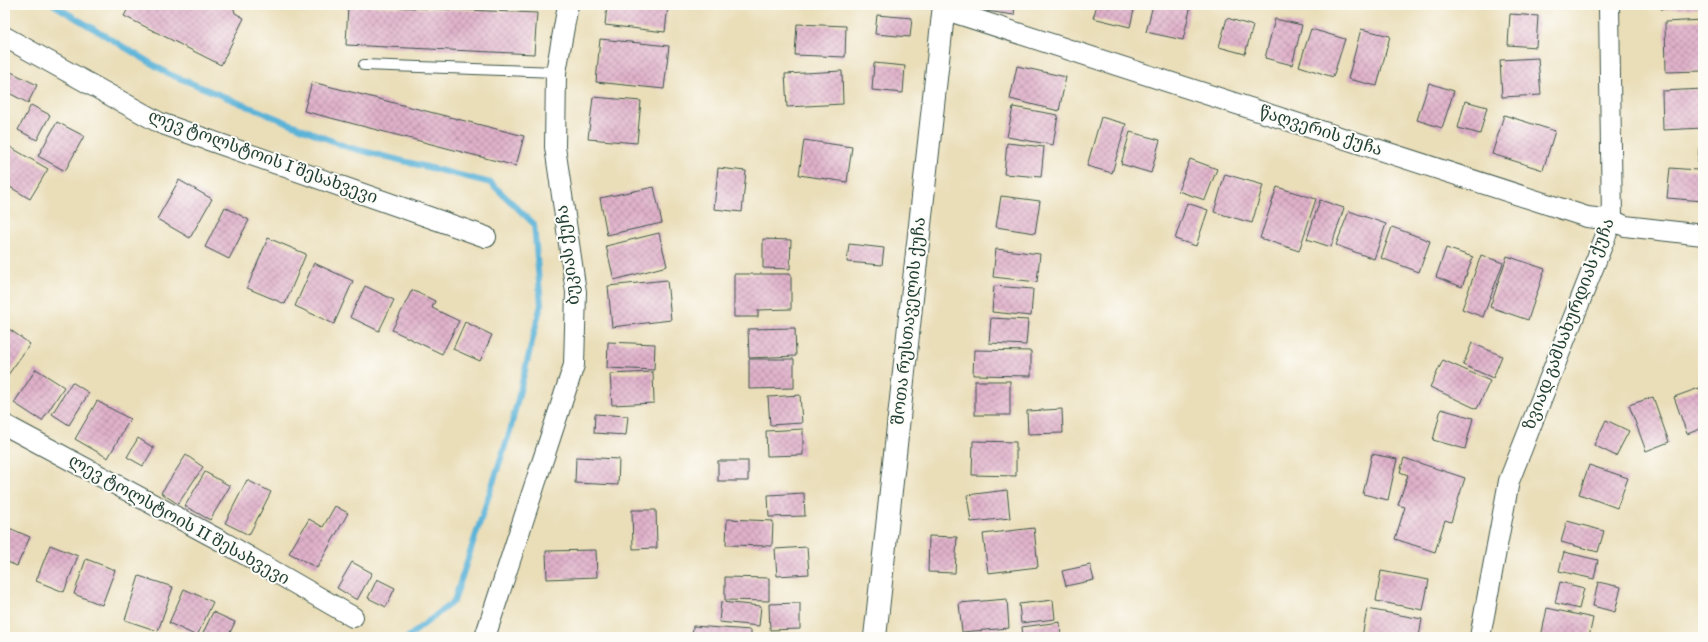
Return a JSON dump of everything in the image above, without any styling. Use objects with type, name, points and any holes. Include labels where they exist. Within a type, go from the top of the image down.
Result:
[{"type":"main road","name":"შოთა რუსთაველის ქუჩა","points":[[875,637],[943,7]]},
{"type":"street","name":"ბუკიას ქუჩა","points":[[485,637],[574,365],[576,292],[555,147],[556,72],[568,5]]},
{"type":"street","name":"ზვიად გამსახურდიას ქუჩა","points":[[1480,637],[1510,481],[1612,220],[1609,5]]},
{"type":"street","name":"წაღვერის ქუჩა","points":[[943,7],[1587,217],[1612,220],[1625,226],[1703,235]]},
{"type":"street","name":"ლევ ტოლსტოის I შესახვევი","points":[[5,37],[160,123],[486,237]]},
{"type":"street","name":"ლევ ტოლსტოის II შესახვევი","points":[[5,425],[225,543],[353,617]]},
{"type":"lane","points":[[364,65],[556,72]]},
{"type":"building","points":[[130,5],[233,5],[235,13],[244,18],[221,65],[124,16]]},
{"type":"building","points":[[348,5],[537,13],[534,54],[346,45]]},
{"type":"building","points":[[607,5],[668,5],[665,32],[605,25]]},
{"type":"building","points":[[987,5],[1015,5],[1014,15],[986,11]]},
{"type":"building","points":[[1071,5],[1084,5],[1083,8]]},
{"type":"building","points":[[1097,5],[1135,5],[1130,27],[1093,18]]},
{"type":"building","points":[[1153,5],[1191,5],[1183,40],[1146,32]]},
{"type":"building","points":[[1661,5],[1703,5],[1703,8],[1661,9]]},
{"type":"building","points":[[1510,14],[1538,16],[1536,47],[1508,45]]},
{"type":"building","points":[[877,15],[912,18],[910,37],[875,34]]},
{"type":"building","points":[[1227,18],[1253,26],[1245,54],[1219,47]]},
{"type":"building","points":[[1275,19],[1302,25],[1292,65],[1265,58]]},
{"type":"building","points":[[1703,20],[1703,71],[1666,72],[1665,22]]},
{"type":"building","points":[[797,24],[846,26],[845,57],[795,55]]},
{"type":"building","points":[[1311,29],[1345,39],[1333,77],[1299,66]]},
{"type":"building","points":[[1361,29],[1390,36],[1377,86],[1348,79]]},
{"type":"building","points":[[600,39],[669,46],[664,89],[596,82]]},
{"type":"building","points":[[1538,58],[1541,95],[1502,97],[1500,60]]},
{"type":"building","points":[[874,63],[905,66],[903,93],[872,90]]},
{"type":"building","points":[[1017,66],[1066,77],[1059,111],[1010,99]]},
{"type":"building","points":[[5,69],[37,85],[28,103],[5,91]]},
{"type":"building","points":[[842,71],[843,104],[787,107],[785,74]]},
{"type":"building","points":[[312,82],[524,136],[516,166],[304,111]]},
{"type":"building","points":[[1429,83],[1454,91],[1442,128],[1417,120]]},
{"type":"building","points":[[1703,89],[1703,128],[1663,130],[1662,91]]},
{"type":"building","points":[[593,97],[641,101],[637,143],[588,139]]},
{"type":"building","points":[[1465,101],[1487,107],[1480,134],[1458,128]]},
{"type":"building","points":[[31,105],[50,115],[37,140],[18,130]]},
{"type":"building","points":[[1013,107],[1058,115],[1053,145],[1007,137]]},
{"type":"building","points":[[1504,115],[1555,131],[1543,170],[1492,154]]},
{"type":"building","points":[[1101,117],[1126,124],[1112,173],[1087,166]]},
{"type":"building","points":[[57,122],[84,136],[65,171],[38,156]]},
{"type":"building","points":[[1130,132],[1160,140],[1151,173],[1121,164]]},
{"type":"building","points":[[804,140],[852,147],[847,182],[799,175]]},
{"type":"building","points":[[1007,143],[1044,147],[1041,177],[1004,174]]},
{"type":"building","points":[[5,144],[48,169],[30,199],[5,184]]},
{"type":"building","points":[[1699,148],[1703,149],[1703,201],[1667,198],[1670,168],[1697,170]]},
{"type":"building","points":[[1190,159],[1217,169],[1205,200],[1178,191]]},
{"type":"building","points":[[718,168],[746,171],[742,212],[714,209]]},
{"type":"building","points":[[1225,174],[1263,185],[1252,223],[1214,212]]},
{"type":"building","points":[[179,180],[212,199],[190,238],[157,219]]},
{"type":"building","points":[[654,187],[662,223],[607,235],[600,198]]},
{"type":"building","points":[[1277,187],[1316,199],[1299,251],[1260,238]]},
{"type":"building","points":[[1001,196],[1040,201],[1035,233],[996,227]]},
{"type":"building","points":[[1320,200],[1344,208],[1331,247],[1307,239]]},
{"type":"building","points":[[1187,203],[1208,210],[1196,246],[1175,239]]},
{"type":"building","points":[[225,207],[249,220],[229,259],[205,247]]},
{"type":"building","points":[[1349,211],[1386,224],[1374,259],[1336,245]]},
{"type":"building","points":[[1392,227],[1430,241],[1419,272],[1381,258]]},
{"type":"building","points":[[659,233],[667,266],[614,280],[606,246]]},
{"type":"building","points":[[268,238],[306,254],[285,304],[247,288]]},
{"type":"building","points":[[763,239],[791,240],[790,269],[763,268]]},
{"type":"building","points":[[849,244],[884,248],[882,265],[847,262]]},
{"type":"building","points":[[1446,248],[1473,257],[1462,287],[1436,277]]},
{"type":"building","points":[[996,249],[1040,254],[1037,282],[993,277]]},
{"type":"building","points":[[1481,255],[1503,263],[1483,317],[1462,309]]},
{"type":"building","points":[[1507,256],[1545,269],[1528,320],[1490,307]]},
{"type":"building","points":[[314,263],[353,281],[334,324],[295,306]]},
{"type":"building","points":[[734,274],[791,274],[791,309],[758,310],[758,317],[734,317]]},
{"type":"building","points":[[667,280],[671,320],[612,327],[608,286]]},
{"type":"building","points":[[365,286],[394,300],[379,331],[350,317]]},
{"type":"building","points":[[994,286],[1033,289],[1031,316],[992,312]]},
{"type":"building","points":[[412,290],[435,301],[432,308],[459,321],[442,354],[392,330]]},
{"type":"building","points":[[991,318],[1028,320],[1026,345],[989,343]]},
{"type":"building","points":[[465,322],[492,335],[480,361],[453,349]]},
{"type":"building","points":[[5,326],[30,344],[5,379]]},
{"type":"building","points":[[795,328],[796,356],[749,358],[748,329]]},
{"type":"building","points":[[608,342],[655,344],[654,370],[607,368]]},
{"type":"building","points":[[1472,343],[1502,356],[1493,378],[1463,365]]},
{"type":"building","points":[[974,350],[1031,351],[1031,376],[973,375]]},
{"type":"building","points":[[749,359],[794,359],[794,388],[749,389]]},
{"type":"building","points":[[1443,360],[1490,381],[1477,409],[1430,387]]},
{"type":"building","points":[[36,369],[64,387],[42,421],[14,403]]},
{"type":"building","points":[[653,372],[654,403],[612,405],[610,374]]},
{"type":"building","points":[[975,381],[1010,381],[1010,415],[975,415]]},
{"type":"building","points":[[72,382],[89,393],[69,425],[52,414]]},
{"type":"building","points":[[1699,388],[1703,400],[1703,428],[1687,434],[1674,397]]},
{"type":"building","points":[[800,395],[802,423],[770,425],[768,397]]},
{"type":"building","points":[[1653,397],[1669,442],[1646,451],[1629,405]]},
{"type":"building","points":[[97,401],[130,419],[108,458],[75,439]]},
{"type":"building","points":[[1062,409],[1063,433],[1028,434],[1027,411]]},
{"type":"building","points":[[1441,409],[1473,418],[1465,449],[1433,440]]},
{"type":"building","points":[[595,414],[628,416],[626,435],[594,433]]},
{"type":"building","points":[[1606,420],[1629,431],[1616,456],[1594,445]]},
{"type":"building","points":[[803,429],[803,455],[767,456],[766,431]]},
{"type":"building","points":[[138,438],[154,448],[143,466],[127,457]]},
{"type":"building","points":[[973,441],[1016,442],[1016,476],[972,475]]},
{"type":"building","points":[[1372,454],[1397,459],[1388,500],[1363,494]]},
{"type":"building","points":[[186,455],[203,467],[178,504],[161,493]]},
{"type":"building","points":[[576,457],[619,459],[618,485],[575,483]]},
{"type":"building","points":[[1404,458],[1465,478],[1451,522],[1445,520],[1435,552],[1395,539],[1405,507],[1398,505],[1408,475],[1400,472]]},
{"type":"building","points":[[718,461],[748,461],[748,481],[718,481]]},
{"type":"building","points":[[1589,465],[1628,478],[1617,508],[1579,494]]},
{"type":"building","points":[[205,472],[230,486],[210,520],[185,506]]},
{"type":"building","points":[[247,480],[271,492],[249,535],[225,523]]},
{"type":"building","points":[[1007,490],[1010,518],[971,522],[967,495]]},
{"type":"building","points":[[804,493],[805,516],[769,517],[768,495]]},
{"type":"building","points":[[335,506],[348,513],[317,568],[289,553],[309,519],[323,527]]},
{"type":"building","points":[[632,510],[656,510],[657,548],[633,549]]},
{"type":"building","points":[[727,519],[773,521],[772,546],[726,545]]},
{"type":"building","points":[[1567,521],[1604,531],[1598,552],[1561,542]]},
{"type":"building","points":[[9,528],[30,537],[17,566],[5,561],[5,537]]},
{"type":"building","points":[[1034,528],[1038,567],[988,573],[983,534]]},
{"type":"building","points":[[929,536],[957,537],[955,573],[928,572]]},
{"type":"building","points":[[50,545],[78,556],[64,592],[36,581]]},
{"type":"building","points":[[807,547],[809,574],[777,576],[775,549]]},
{"type":"building","points":[[596,550],[597,577],[547,579],[546,551]]},
{"type":"building","points":[[1564,552],[1598,560],[1594,579],[1559,571]]},
{"type":"building","points":[[86,559],[115,570],[102,605],[74,594]]},
{"type":"building","points":[[352,562],[372,573],[357,600],[337,588]]},
{"type":"building","points":[[1090,565],[1094,580],[1066,586],[1062,571]]},
{"type":"building","points":[[1381,571],[1429,580],[1423,610],[1376,601]]},
{"type":"building","points":[[139,576],[173,587],[158,631],[125,620]]},
{"type":"building","points":[[725,577],[769,578],[769,601],[725,600]]},
{"type":"building","points":[[377,579],[395,588],[386,607],[368,598]]},
{"type":"building","points":[[1560,582],[1584,588],[1579,609],[1555,603]]},
{"type":"building","points":[[1598,582],[1621,587],[1615,612],[1593,606]]},
{"type":"building","points":[[184,589],[213,602],[197,636],[169,623]]},
{"type":"building","points":[[1007,599],[1009,628],[962,632],[959,603]]},
{"type":"building","points":[[1053,600],[1055,619],[1021,623],[1019,604]]},
{"type":"building","points":[[721,602],[761,606],[759,626],[719,622]]},
{"type":"building","points":[[800,603],[800,629],[770,630],[769,604]]},
{"type":"building","points":[[1547,608],[1593,618],[1589,637],[1541,637]]},
{"type":"building","points":[[1367,609],[1422,619],[1419,637],[1362,637]]},
{"type":"building","points":[[213,612],[235,622],[228,637],[201,637]]},
{"type":"building","points":[[1060,622],[1061,637],[1023,637],[1022,627]]},
{"type":"building","points":[[693,626],[751,630],[751,637],[692,637]]},
{"type":"building","points":[[1665,635],[1698,635],[1698,637],[1665,637]]},
{"type":"waterway","points":[[54,5],[169,74],[347,147],[491,183],[534,224],[541,305],[510,431],[454,601],[408,637]]}]
